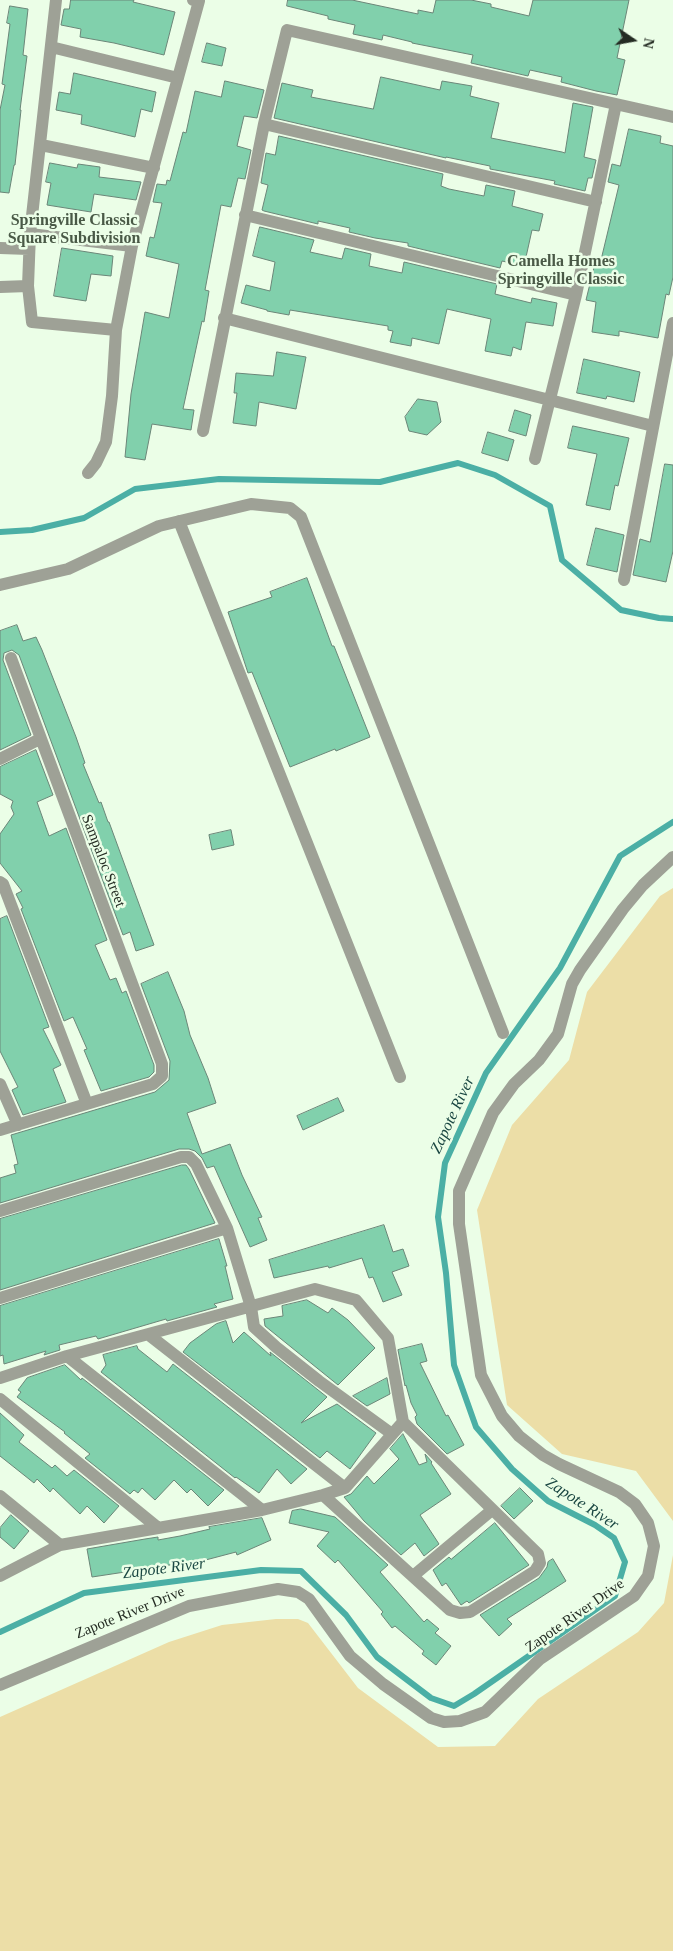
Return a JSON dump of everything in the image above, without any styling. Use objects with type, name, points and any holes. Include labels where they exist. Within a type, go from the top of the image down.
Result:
[{"type":"street","points":[[56,0],[30,234],[28,286],[32,322],[116,330]]},
{"type":"street","points":[[88,473],[96,463],[106,442],[112,396],[116,330],[132,246],[198,2],[193,0]]},
{"type":"street","points":[[203,431],[264,124],[287,30],[673,117]]},
{"type":"street","points":[[51,47],[178,78]]},
{"type":"street","points":[[535,459],[576,295],[616,104]]},
{"type":"street","points":[[264,124],[596,202]]},
{"type":"street","points":[[41,145],[154,168]]},
{"type":"street","points":[[245,216],[576,295]]},
{"type":"street","points":[[30,234],[132,246]]},
{"type":"street","points":[[0,248],[30,249]]},
{"type":"street","points":[[0,288],[28,286]]},
{"type":"street","points":[[224,318],[653,426]]},
{"type":"street","points":[[624,580],[673,323]]},
{"type":"street","points":[[0,585],[68,569],[159,526],[250,504],[290,508],[301,517],[503,1033]]},
{"type":"street","points":[[180,521],[400,1077]]},
{"type":"street","name":"Sampaloc Street","points":[[11,658],[162,1064],[162,1076],[154,1084],[87,1104]]},
{"type":"street","points":[[0,759],[40,739]]},
{"type":"street","name":"Zapote River Drive","points":[[0,1685],[189,1606],[278,1589],[298,1592],[309,1599],[350,1656],[383,1684],[431,1718],[444,1722],[460,1721],[485,1712],[540,1659],[634,1596],[648,1576],[654,1546],[648,1523],[635,1504],[620,1492],[559,1464],[520,1436],[502,1416],[491,1398],[481,1375],[459,1224],[459,1191],[492,1113],[514,1084],[539,1060],[558,1034],[572,984],[580,970],[623,909],[643,885],[673,857]]},
{"type":"street","points":[[0,882],[3,884],[87,1104],[0,1130]]},
{"type":"street","points":[[0,1084],[18,1124]]},
{"type":"street","points":[[0,1211],[181,1157],[189,1157],[196,1164],[227,1228],[251,1307],[254,1327],[276,1347],[392,1434]]},
{"type":"street","points":[[0,1298],[227,1228]]},
{"type":"street","points":[[0,1378],[67,1356],[315,1289],[356,1300],[388,1338],[403,1422],[538,1554],[540,1563],[535,1571],[470,1612],[460,1613],[450,1610],[323,1496]]},
{"type":"street","points":[[149,1335],[345,1488]]},
{"type":"street","points":[[67,1356],[262,1510]]},
{"type":"street","points":[[0,1399],[157,1528]]},
{"type":"street","points":[[0,1576],[60,1545],[262,1510],[323,1496],[345,1488],[403,1422]]},
{"type":"street","points":[[0,1496],[60,1545]]},
{"type":"street","points":[[413,1576],[492,1510]]},
{"type":"shaded area","points":[[673,888],[673,1521],[636,1471],[562,1454],[507,1405],[477,1210],[512,1125],[569,1060],[587,992],[660,896]]},
{"type":"shaded area","points":[[673,1555],[673,1951],[0,1951],[0,1717],[169,1642],[222,1625],[276,1619],[298,1619],[308,1623],[358,1688],[438,1747],[495,1746],[538,1699],[638,1632],[664,1603]]},
{"type":"building","points":[[71,0],[134,0],[133,2],[175,12],[164,55],[80,37],[81,29],[61,25],[64,9],[69,9]]},
{"type":"building","points":[[288,0],[352,0],[418,14],[418,10],[433,13],[436,0],[471,0],[529,16],[533,0],[629,0],[617,58],[625,60],[617,95],[561,82],[562,77],[530,70],[528,76],[471,63],[473,55],[412,43],[383,35],[382,40],[353,34],[355,25],[287,6]]},
{"type":"building","points":[[10,6],[28,9],[23,55],[27,56],[15,165],[9,193],[0,192],[0,110],[5,85],[2,84],[10,24],[7,23]]},
{"type":"building","points":[[207,43],[226,48],[222,66],[202,62]]},
{"type":"building","points":[[74,73],[156,92],[152,112],[141,109],[135,137],[81,124],[82,115],[56,110],[59,92],[70,94]]},
{"type":"building","points":[[381,77],[440,90],[442,81],[472,86],[470,96],[499,103],[491,138],[565,153],[573,103],[593,107],[584,157],[596,160],[592,178],[588,178],[585,191],[554,184],[555,181],[490,169],[490,166],[446,158],[274,118],[282,83],[313,90],[311,97],[373,109]]},
{"type":"building","points":[[225,81],[264,90],[257,118],[244,116],[237,146],[251,150],[245,179],[238,178],[231,207],[221,205],[205,290],[209,291],[204,322],[202,321],[183,409],[194,410],[191,430],[152,424],[145,460],[125,457],[131,394],[145,312],[169,318],[179,264],[146,256],[150,237],[154,238],[162,203],[153,202],[157,184],[166,185],[167,180],[170,181],[183,132],[186,133],[195,91],[221,97]]},
{"type":"building","points":[[629,129],[661,136],[660,143],[673,146],[673,277],[669,295],[666,294],[658,338],[619,331],[619,336],[592,332],[596,302],[586,300],[596,259],[601,260],[619,185],[608,182],[612,164],[620,166]]},
{"type":"building","points":[[279,136],[443,174],[441,186],[449,189],[484,196],[486,185],[515,191],[512,206],[543,214],[539,231],[532,230],[524,266],[502,261],[500,268],[408,246],[408,243],[349,232],[350,228],[318,221],[318,224],[262,210],[268,185],[261,183],[266,153],[275,155]]},
{"type":"building","points":[[50,163],[77,168],[78,164],[100,167],[99,177],[141,182],[136,200],[94,194],[91,212],[47,205],[51,183],[46,182]]},
{"type":"building","points":[[260,227],[314,240],[310,252],[342,259],[345,248],[371,254],[369,266],[402,273],[404,262],[497,284],[495,294],[531,303],[532,298],[557,303],[553,326],[526,322],[521,350],[513,347],[511,356],[485,351],[491,319],[447,309],[439,344],[412,338],[411,346],[390,342],[393,331],[388,330],[388,326],[290,310],[289,315],[241,303],[246,285],[270,291],[275,262],[253,256]]},
{"type":"building","points":[[62,248],[113,256],[111,276],[91,274],[86,301],[54,296]]},
{"type":"building","points":[[277,352],[306,357],[296,409],[259,402],[256,426],[233,423],[237,393],[234,393],[236,373],[273,376]]},
{"type":"building","points":[[584,359],[640,372],[634,402],[607,396],[606,399],[577,393]]},
{"type":"building","points":[[418,399],[437,402],[441,422],[427,435],[409,431],[405,417]]},
{"type":"building","points":[[515,410],[531,415],[526,436],[509,431]]},
{"type":"building","points":[[573,426],[629,438],[618,486],[615,485],[610,510],[586,505],[597,454],[568,448]]},
{"type":"building","points":[[488,432],[514,440],[508,461],[482,453]]},
{"type":"building","points":[[665,464],[673,465],[673,551],[666,582],[633,575],[640,539],[650,542]]},
{"type":"building","points":[[596,528],[624,535],[617,572],[587,565]]},
{"type":"building","points":[[307,578],[332,646],[334,646],[370,737],[290,767],[252,672],[248,673],[228,612],[272,597],[270,592]]},
{"type":"building","points":[[17,625],[23,641],[36,637],[42,650],[76,737],[85,763],[83,764],[109,822],[154,945],[136,951],[130,932],[123,935],[19,655],[12,650],[4,653],[3,660],[31,735],[0,750],[0,631]]},
{"type":"building","points":[[36,750],[53,795],[37,802],[49,836],[66,828],[107,940],[95,945],[110,980],[116,978],[122,993],[126,991],[154,1065],[154,1072],[149,1077],[101,1091],[84,1050],[87,1049],[73,1017],[64,1021],[21,909],[23,908],[16,894],[22,891],[0,863],[0,834],[14,814],[11,807],[13,801],[0,794],[0,767]]},
{"type":"building","points":[[231,830],[234,845],[212,850],[209,835]]},
{"type":"building","points":[[7,916],[49,1027],[43,1029],[61,1065],[53,1069],[66,1102],[23,1115],[12,1090],[18,1087],[0,1051],[0,919]]},
{"type":"building","points":[[168,972],[184,1011],[190,1035],[216,1103],[187,1113],[202,1154],[230,1144],[262,1217],[258,1218],[267,1240],[250,1247],[214,1166],[207,1168],[202,1158],[195,1151],[189,1149],[179,1149],[0,1203],[0,1178],[16,1173],[14,1165],[18,1164],[11,1135],[155,1092],[169,1080],[170,1061],[141,984]]},
{"type":"building","points":[[338,1098],[344,1111],[303,1130],[297,1116]]},
{"type":"building","points":[[186,1165],[189,1169],[215,1223],[0,1290],[0,1219]]},
{"type":"building","points":[[384,1225],[393,1252],[403,1249],[409,1266],[392,1272],[402,1295],[383,1302],[373,1277],[369,1278],[362,1258],[329,1268],[328,1266],[274,1278],[269,1260]]},
{"type":"building","points":[[219,1239],[227,1266],[225,1266],[233,1299],[214,1304],[217,1307],[167,1321],[166,1319],[98,1339],[96,1336],[59,1345],[60,1350],[44,1355],[46,1351],[4,1364],[3,1355],[0,1356],[0,1306]]},
{"type":"building","points":[[307,1300],[328,1313],[332,1308],[348,1320],[375,1348],[338,1385],[265,1326],[264,1319],[283,1316],[282,1306]]},
{"type":"building","points":[[226,1321],[233,1343],[244,1332],[271,1356],[270,1352],[327,1397],[301,1423],[337,1404],[376,1433],[350,1469],[327,1451],[320,1458],[183,1352],[190,1343],[216,1324]]},
{"type":"building","points":[[422,1344],[427,1361],[420,1363],[446,1416],[448,1415],[464,1445],[447,1454],[417,1424],[415,1417],[417,1415],[405,1386],[398,1350]]},
{"type":"building","points":[[137,1346],[138,1349],[167,1372],[173,1364],[307,1469],[291,1484],[277,1469],[259,1493],[235,1478],[101,1372],[106,1365],[103,1355]]},
{"type":"building","points":[[65,1365],[81,1380],[82,1378],[224,1490],[208,1506],[191,1489],[187,1493],[174,1480],[155,1500],[142,1488],[138,1493],[134,1490],[130,1494],[85,1458],[90,1454],[65,1432],[17,1397],[21,1392],[18,1390],[27,1378]]},
{"type":"building","points":[[387,1378],[390,1394],[367,1406],[353,1396]]},
{"type":"building","points":[[0,1413],[24,1435],[19,1442],[52,1468],[55,1465],[67,1476],[74,1470],[119,1506],[104,1523],[87,1506],[80,1514],[53,1488],[50,1492],[37,1479],[34,1483],[0,1456]]},
{"type":"building","points":[[403,1434],[419,1465],[427,1462],[425,1454],[432,1462],[451,1494],[420,1515],[439,1544],[424,1556],[415,1543],[401,1555],[364,1521],[344,1497],[351,1494],[367,1476],[374,1484],[399,1459],[390,1449]]},
{"type":"building","points":[[520,1488],[533,1501],[514,1519],[501,1506]]},
{"type":"building","points":[[301,1509],[335,1517],[388,1565],[380,1572],[424,1622],[427,1619],[439,1629],[435,1633],[451,1646],[436,1665],[422,1654],[424,1651],[395,1626],[392,1628],[381,1614],[383,1612],[338,1560],[335,1563],[317,1546],[329,1532],[289,1523],[292,1511]]},
{"type":"building","points":[[11,1515],[29,1531],[14,1549],[0,1537],[0,1528]]},
{"type":"building","points":[[262,1518],[271,1540],[237,1555],[236,1552],[198,1562],[197,1560],[170,1565],[125,1569],[125,1572],[92,1577],[87,1549],[158,1537],[158,1540],[210,1529],[209,1527]]},
{"type":"building","points":[[495,1523],[529,1565],[469,1603],[467,1601],[461,1605],[446,1583],[442,1586],[433,1570],[449,1557],[451,1559]]},
{"type":"building","points":[[553,1559],[566,1581],[507,1619],[512,1624],[499,1636],[480,1615],[539,1578],[547,1567],[548,1562]]},
{"type":"waterway","points":[[0,532],[32,530],[84,518],[135,489],[219,479],[380,482],[458,463],[495,475],[550,506],[562,560],[621,610],[673,619]]},
{"type":"waterway","name":"Zapote River","points":[[0,1632],[84,1593],[261,1570],[301,1571],[346,1615],[377,1657],[431,1698],[454,1706],[615,1596],[625,1562],[614,1538],[595,1525],[548,1501],[512,1469],[476,1427],[454,1365],[446,1273],[438,1217],[445,1163],[486,1073],[560,968],[620,856],[673,822]]},
{"type":"district","name":"Springville Classic Square Subdivision","points":[[74,230]]},
{"type":"district","name":"Camella Homes Springville Classic","points":[[561,271]]}]
